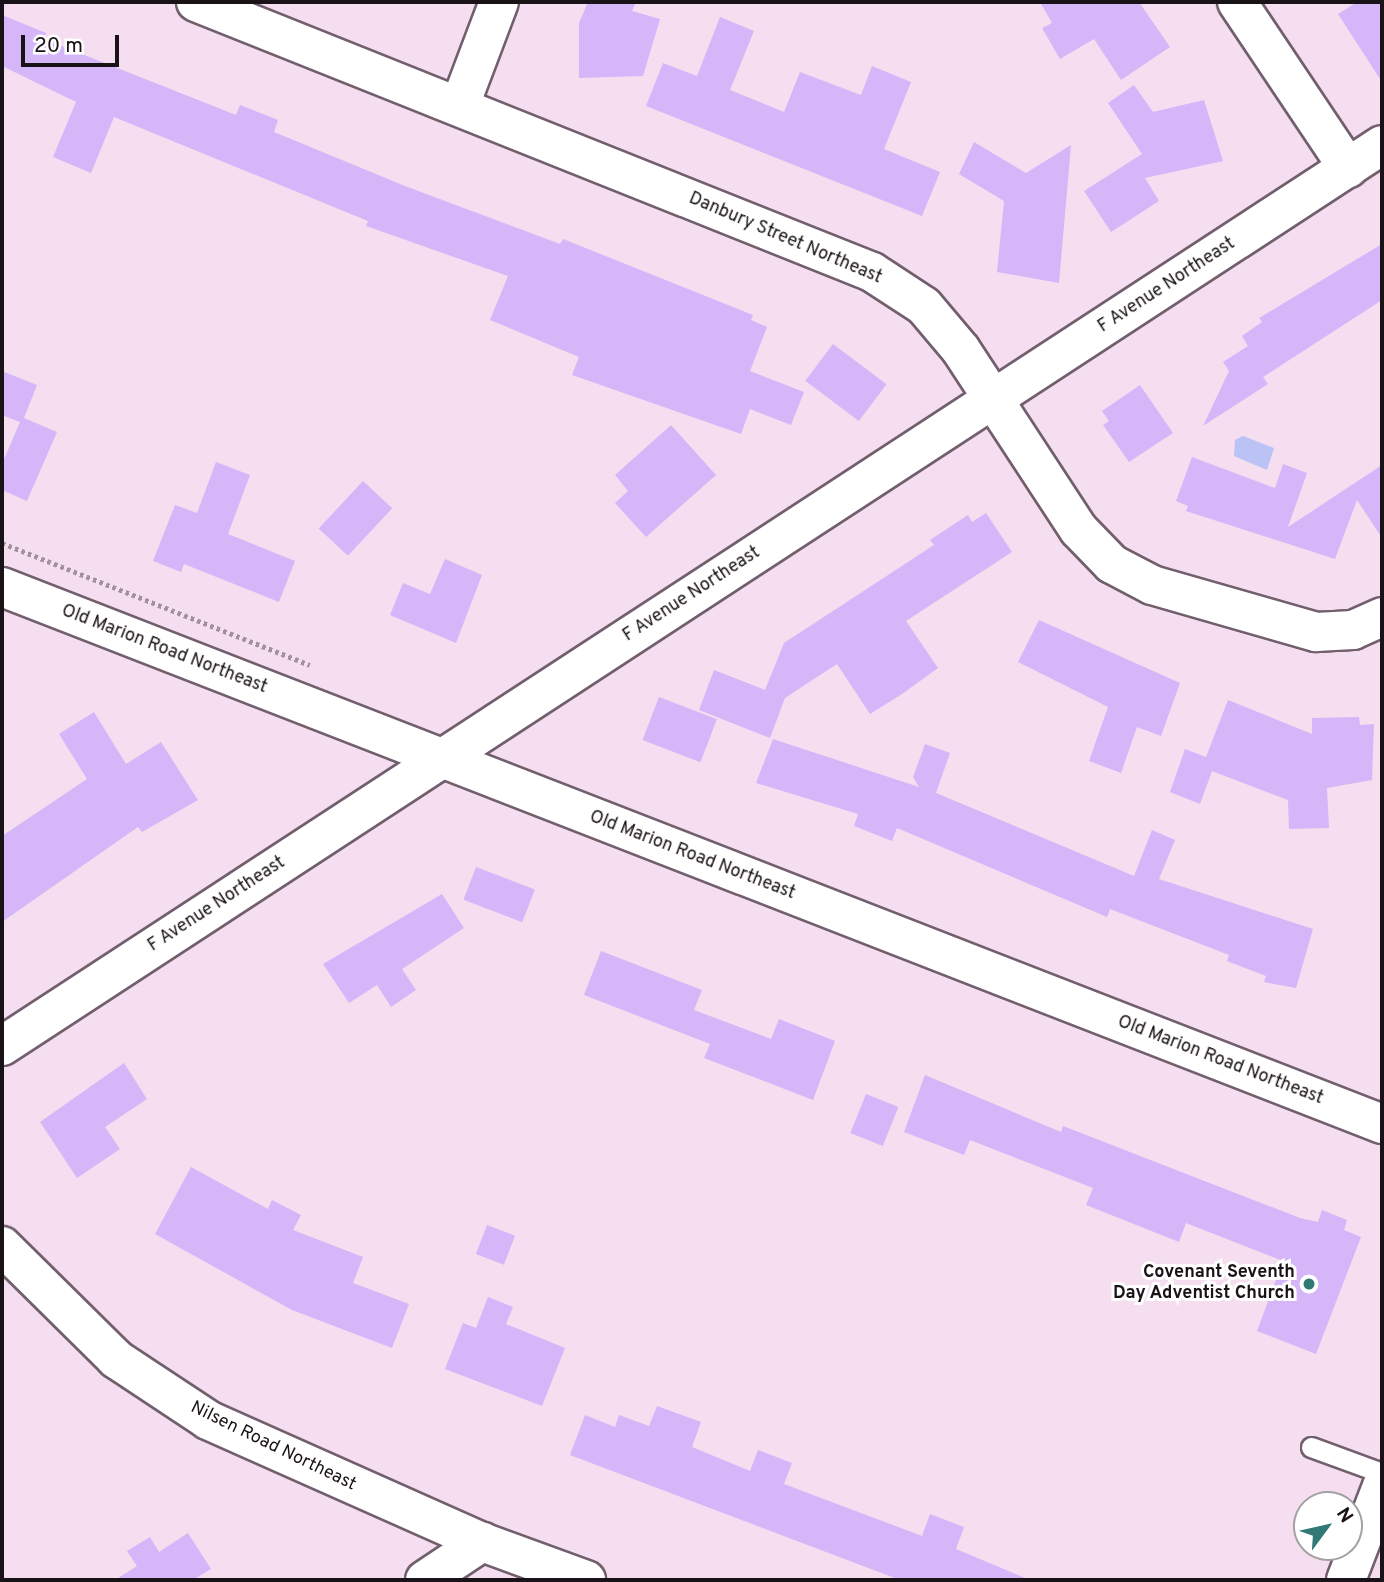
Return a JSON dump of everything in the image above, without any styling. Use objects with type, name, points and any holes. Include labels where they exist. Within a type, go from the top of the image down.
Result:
[{"type":"street","name":"Danbury Street Northeast","points":[[196,2],[460,105],[872,272],[924,306],[995,397],[1079,530],[1112,564],[1152,585],[1281,626],[1353,630],[1382,617]]},
{"type":"street","points":[[460,105],[499,2]]},
{"type":"street","points":[[1237,2],[1348,168]]},
{"type":"street","name":"F Avenue Northeast","points":[[2,1046],[1382,145]]},
{"type":"street","name":"Old Marion Road Northeast","points":[[2,587],[1382,1124]]},
{"type":"street","name":"Nilsen Road Northeast","points":[[2,1246],[116,1359],[208,1420],[482,1542],[586,1580]]},
{"type":"street","points":[[1346,1580],[1382,1486]]},
{"type":"street","points":[[425,1580],[482,1542]]},
{"type":"lane","points":[[1311,1447],[1382,1473]]},
{"type":"path","points":[[2,543],[319,668]]},
{"type":"water","points":[[1243,436],[1274,448],[1267,470],[1234,456],[1235,440]]},
{"type":"building","points":[[588,2],[636,2],[632,11],[660,19],[643,76],[579,78],[579,23]]},
{"type":"building","points":[[1040,2],[1139,2],[1170,47],[1121,80],[1094,39],[1060,59],[1042,28],[1052,23]]},
{"type":"building","points":[[1357,2],[1382,2],[1382,82],[1338,14]]},
{"type":"building","points":[[2,15],[46,33],[44,39],[236,115],[240,105],[278,120],[274,132],[405,186],[560,244],[563,239],[753,315],[751,320],[767,327],[750,371],[804,392],[791,425],[750,409],[741,434],[572,375],[579,357],[490,320],[508,276],[366,226],[368,221],[114,117],[91,173],[53,157],[76,102],[2,66]]},
{"type":"building","points":[[720,17],[754,31],[730,90],[784,112],[800,72],[861,95],[872,66],[911,82],[884,149],[940,172],[922,216],[646,106],[663,63],[697,76]]},
{"type":"building","points":[[1134,85],[1153,112],[1204,100],[1223,161],[1145,178],[1159,201],[1111,232],[1084,191],[1142,154],[1108,103]]},
{"type":"building","points":[[974,142],[1026,173],[1071,145],[1059,283],[997,272],[1004,201],[959,174]]},
{"type":"building","points":[[1382,244],[1382,300],[1263,377],[1268,384],[1203,426],[1229,371],[1223,362],[1248,346],[1242,336],[1262,322],[1259,318]]},
{"type":"building","points":[[833,344],[887,384],[859,421],[805,381]]},
{"type":"building","points":[[2,371],[37,385],[24,418],[57,432],[27,501],[2,490],[2,464],[20,422],[2,415]]},
{"type":"building","points":[[1140,385],[1173,433],[1129,462],[1103,425],[1109,421],[1102,411]]},
{"type":"building","points":[[671,425],[716,475],[646,537],[615,503],[628,491],[615,475]]},
{"type":"building","points":[[1192,457],[1275,488],[1283,464],[1307,473],[1288,527],[1382,465],[1382,538],[1357,500],[1335,559],[1186,511],[1188,506],[1176,501]]},
{"type":"building","points":[[216,462],[250,475],[228,534],[295,561],[279,602],[184,564],[181,572],[153,561],[175,505],[197,513]]},
{"type":"building","points":[[363,481],[392,508],[348,556],[319,529]]},
{"type":"building","points":[[986,513],[1012,552],[906,621],[938,668],[902,694],[870,714],[837,664],[785,698],[770,738],[699,710],[714,670],[765,690],[784,643],[934,545],[930,540],[968,515],[972,522]]},
{"type":"building","points":[[445,559],[482,575],[456,643],[390,615],[403,583],[430,594]]},
{"type":"building","points":[[1039,620],[1180,683],[1161,736],[1137,727],[1121,773],[1089,761],[1108,707],[1018,662]]},
{"type":"building","points":[[659,697],[717,719],[700,762],[643,740]]},
{"type":"building","points":[[1228,700],[1312,734],[1312,718],[1359,717],[1360,725],[1374,724],[1372,780],[1327,788],[1329,828],[1289,829],[1288,800],[1212,771],[1200,804],[1170,792],[1185,749],[1206,757]]},
{"type":"building","points":[[94,712],[126,764],[161,742],[198,800],[142,832],[138,827],[2,922],[2,836],[87,779],[59,734]]},
{"type":"building","points":[[773,739],[919,787],[913,777],[925,744],[950,753],[936,793],[1134,876],[1152,830],[1175,840],[1159,879],[1313,929],[1296,988],[1264,982],[1266,976],[1227,961],[1229,955],[1110,909],[1107,917],[897,828],[892,841],[854,826],[858,814],[756,783]]},
{"type":"building","points":[[476,867],[535,890],[522,922],[463,900]]},
{"type":"building","points":[[442,894],[464,928],[402,969],[416,990],[391,1007],[377,985],[349,1003],[323,964]]},
{"type":"building","points":[[601,951],[702,990],[694,1010],[771,1039],[779,1019],[835,1041],[813,1100],[704,1058],[710,1044],[584,995]]},
{"type":"building","points":[[124,1063],[147,1099],[105,1127],[120,1149],[77,1178],[40,1122]]},
{"type":"building","points":[[925,1075],[1061,1132],[1063,1126],[1300,1218],[1318,1222],[1322,1210],[1347,1220],[1344,1230],[1361,1237],[1316,1354],[1257,1331],[1283,1261],[1186,1223],[1179,1242],[1086,1205],[1093,1188],[970,1140],[964,1155],[904,1132]]},
{"type":"building","points":[[866,1094],[898,1107],[883,1146],[850,1133]]},
{"type":"building","points":[[191,1167],[268,1209],[272,1200],[301,1215],[293,1230],[363,1257],[353,1283],[409,1304],[392,1348],[292,1310],[155,1234]]},
{"type":"building","points":[[487,1225],[515,1236],[504,1265],[476,1254]]},
{"type":"building","points":[[488,1297],[513,1307],[506,1324],[565,1348],[542,1406],[445,1369],[463,1323],[476,1328]]},
{"type":"building","points":[[657,1406],[701,1422],[692,1447],[750,1471],[758,1450],[792,1463],[784,1484],[922,1536],[930,1514],[964,1527],[956,1549],[1030,1580],[900,1580],[570,1455],[585,1415],[615,1427],[619,1415],[649,1426]]},
{"type":"building","points":[[188,1533],[211,1569],[193,1580],[115,1580],[137,1566],[127,1551],[150,1537],[159,1552]]},
{"type":"place","name":"Covenant Seventh Day Adventist Church","points":[[1309,1284]]}]
